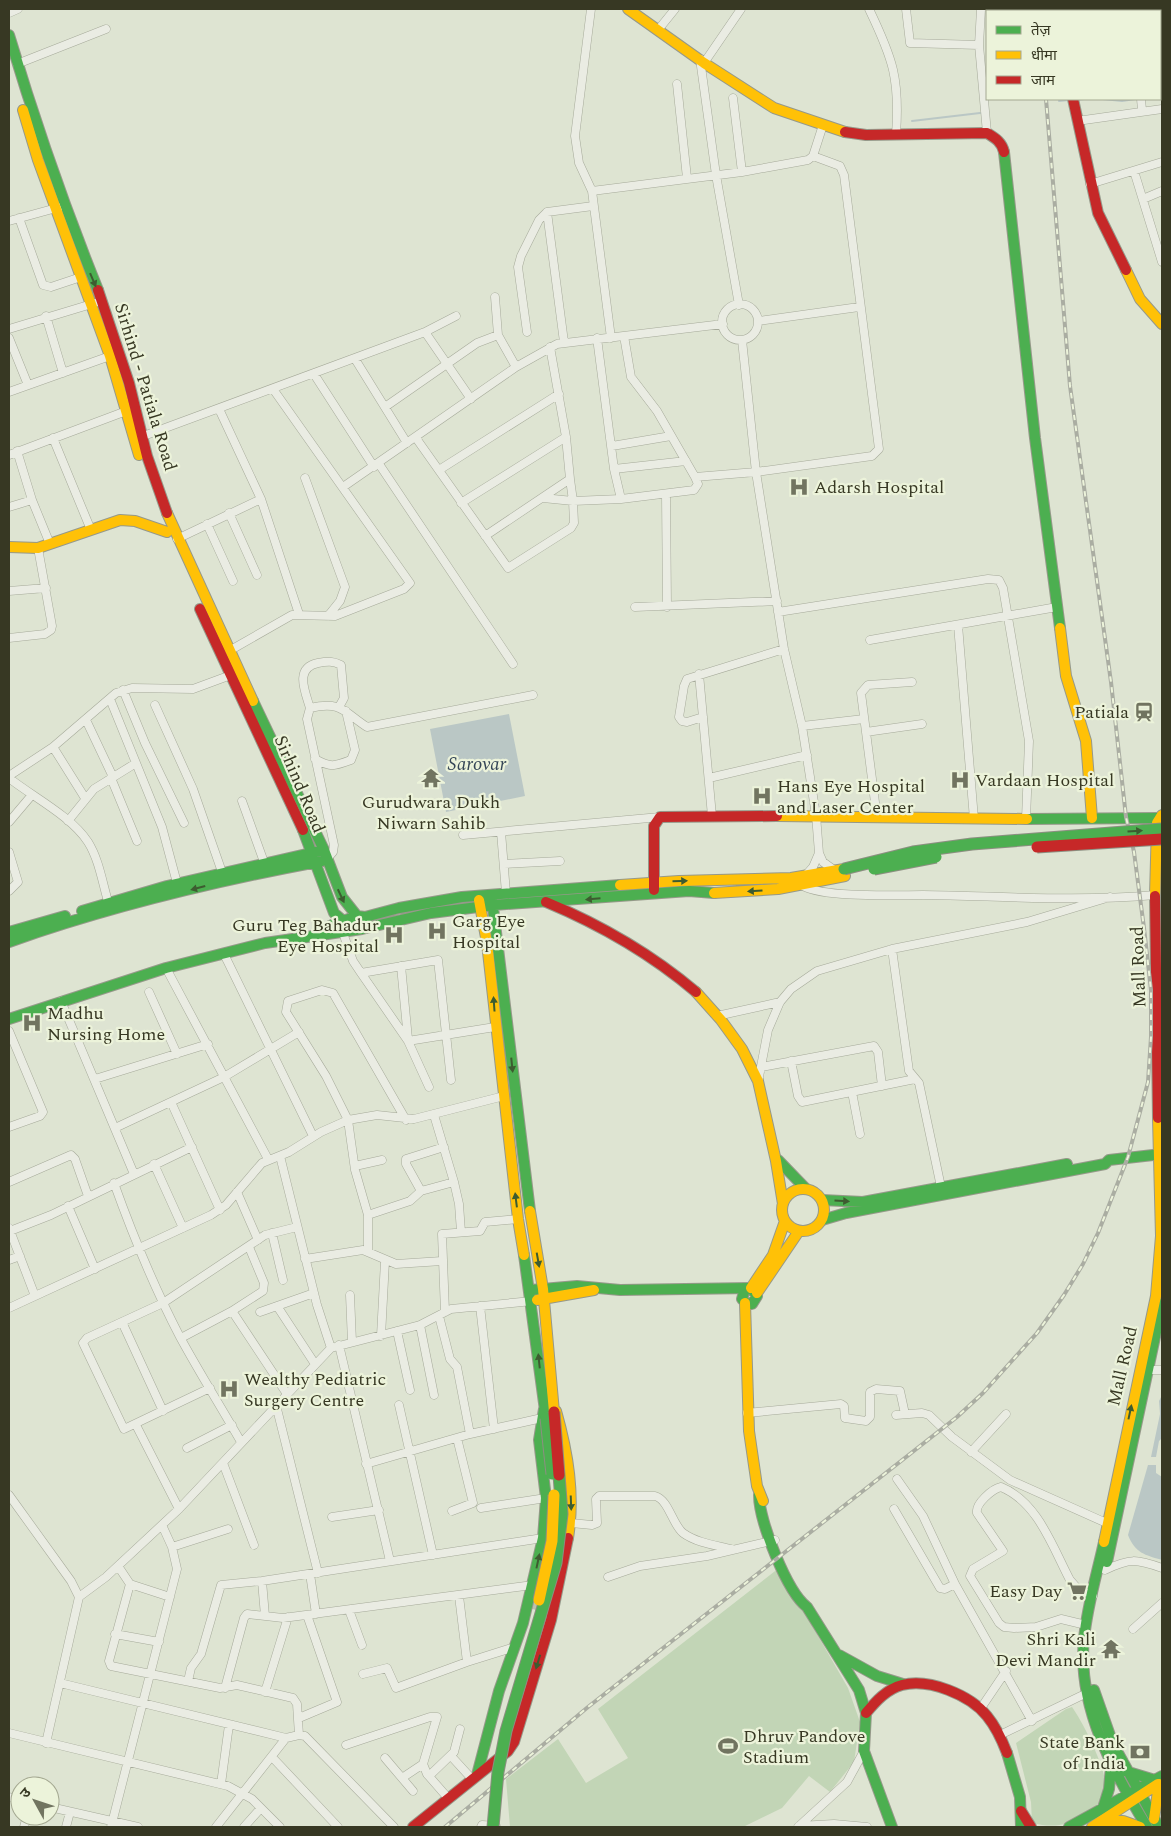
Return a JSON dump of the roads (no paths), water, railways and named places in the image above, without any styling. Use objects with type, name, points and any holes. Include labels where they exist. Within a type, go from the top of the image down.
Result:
[{"type":"main road","points":[[628,9],[702,61],[774,108],[823,126],[852,134],[987,133],[996,138],[1003,148],[1035,438],[1057,607],[1069,691],[1082,725],[1088,757],[1092,818]]},
{"type":"main road","points":[[9,35],[13,63],[38,160],[60,207],[81,277],[96,302],[110,356],[131,409],[138,439],[172,535],[230,652],[256,716]]},
{"type":"main road","points":[[1074,103],[1090,184],[1098,213],[1140,299],[1162,324]]},
{"type":"main road","name":"Sirhind - Patiala Road","points":[[60,207],[129,384],[131,409]]},
{"type":"main road","points":[[9,547],[44,546],[128,520],[172,535]]},
{"type":"main road","points":[[172,535],[174,552],[231,676],[256,716]]},
{"type":"main road","name":"Sirhind Road","points":[[256,716],[314,834],[328,854],[346,906],[357,916]]},
{"type":"main road","name":"Sirhind Road","points":[[256,716],[297,814],[308,857],[342,927]]},
{"type":"main road","points":[[654,888],[654,826],[660,817],[816,815],[877,818],[1092,818],[1161,821]]},
{"type":"main road","points":[[493,900],[506,893],[654,888],[722,893],[757,891],[841,872],[913,852],[1161,821]]},
{"type":"main road","name":"Mall Road","points":[[1154,1825],[1110,1758],[1093,1716],[1083,1666],[1086,1625],[1111,1525],[1144,1370],[1160,1266],[1161,1210],[1155,895],[1161,821]]},
{"type":"main road","points":[[841,872],[958,853],[1162,839]]},
{"type":"main road","points":[[9,942],[178,883],[264,862],[328,854]]},
{"type":"main road","points":[[9,932],[280,868],[308,857]]},
{"type":"main road","points":[[9,1019],[166,968],[265,943],[317,934],[342,927],[357,916],[376,915],[399,908],[493,900],[546,902],[654,888]]},
{"type":"main road","points":[[486,1827],[497,1736],[539,1601],[552,1541],[554,1492],[548,1412],[544,1294],[532,1227],[493,900]]},
{"type":"main road","points":[[342,927],[362,929],[401,918],[451,910],[479,901]]},
{"type":"main road","points":[[479,901],[487,944],[518,1219],[531,1295],[562,1514],[556,1563],[504,1740],[498,1772],[493,1827]]},
{"type":"main road","points":[[546,902],[578,914],[633,944],[677,974],[717,1016],[738,1046],[758,1082],[776,1157],[785,1221],[773,1254],[748,1296],[753,1318],[748,1333],[747,1413],[759,1505],[772,1540],[800,1602],[807,1607],[836,1654],[855,1680],[866,1713],[864,1751],[892,1827]]},
{"type":"main road","name":"Mall Road","points":[[1162,907],[1162,938]]},
{"type":"main road","points":[[822,1200],[863,1202],[1105,1158],[1109,1160],[1160,1154]]},
{"type":"main road","points":[[776,1157],[794,1179],[806,1189],[818,1194],[825,1210],[822,1220]]},
{"type":"main road","points":[[748,1296],[799,1231],[812,1229],[822,1220],[846,1213],[1105,1164],[1109,1160]]},
{"type":"main road","points":[[783,1204],[789,1194],[800,1189],[806,1189]]},
{"type":"main road","points":[[785,1221],[799,1231]]},
{"type":"main road","points":[[531,1295],[544,1294],[577,1286],[595,1289],[705,1288],[748,1296]]},
{"type":"main road","name":"Mall Road","points":[[1144,1370],[1162,1304]]},
{"type":"main road","points":[[474,1777],[499,1690],[530,1603],[543,1538],[546,1498],[540,1440],[548,1412]]},
{"type":"main road","points":[[412,1827],[508,1751],[514,1742],[551,1609],[571,1523],[571,1490],[564,1438],[548,1412]]},
{"type":"main road","name":"Mall Road","points":[[1111,1525],[1105,1570],[1093,1625],[1090,1666],[1105,1726],[1134,1795]]},
{"type":"main road","points":[[836,1654],[877,1676],[904,1684],[924,1684],[941,1689],[963,1697],[980,1708],[994,1723],[1015,1777],[1021,1811],[1021,1827]]},
{"type":"main road","points":[[866,1713],[883,1693],[904,1684]]},
{"type":"main road","points":[[1103,1808],[1111,1780],[1110,1758]]},
{"type":"main road","points":[[1125,1771],[1140,1777],[1160,1780]]},
{"type":"main road","points":[[1069,1827],[1160,1780]]},
{"type":"main road","points":[[1154,1825],[1160,1780]]},
{"type":"main road","points":[[1092,1827],[1134,1795]]},
{"type":"main road","points":[[1021,1811],[1031,1827]]},
{"type":"main road","points":[[1102,1821],[1123,1821],[1140,1827]]},
{"type":"street","points":[[9,13],[18,9]]},
{"type":"street","points":[[591,9],[575,136],[579,163],[592,191],[611,338]]},
{"type":"street","points":[[658,30],[675,9]]},
{"type":"street","points":[[739,305],[716,175],[702,61],[741,9]]},
{"type":"street","points":[[869,9],[892,59],[898,95],[896,135]]},
{"type":"street","points":[[906,9],[910,43],[914,45],[979,45]]},
{"type":"street","points":[[981,9],[979,45],[987,133]]},
{"type":"street","points":[[13,63],[106,30]]},
{"type":"street","points":[[677,84],[687,178]]},
{"type":"street","points":[[733,98],[742,172]]},
{"type":"street","points":[[1077,121],[1141,104],[1162,109]]},
{"type":"street","points":[[592,191],[742,172],[808,160],[813,156],[823,126]]},
{"type":"street","points":[[695,477],[756,472],[872,456],[877,453],[879,440],[859,307],[842,170],[835,163],[813,156]]},
{"type":"street","points":[[1090,184],[1162,162]]},
{"type":"street","points":[[1134,171],[1162,262]]},
{"type":"street","points":[[1143,199],[1162,192]]},
{"type":"street","points":[[527,332],[519,261],[539,220],[546,212],[593,206]]},
{"type":"street","points":[[9,221],[60,207]]},
{"type":"street","points":[[546,212],[564,342]]},
{"type":"street","points":[[19,218],[43,285],[51,286],[81,277]]},
{"type":"street","points":[[495,297],[498,335],[516,367]]},
{"type":"street","points":[[9,330],[46,316],[96,302]]},
{"type":"street","points":[[739,305],[747,306],[753,310],[758,321],[757,329],[753,335],[742,340],[729,336],[723,324],[727,311],[739,305]]},
{"type":"street","points":[[758,321],[859,307]]},
{"type":"street","points":[[46,316],[63,373]]},
{"type":"street","points":[[138,439],[425,332],[456,316]]},
{"type":"street","points":[[343,487],[516,367],[550,347],[564,342],[723,324]]},
{"type":"street","points":[[425,332],[471,399]]},
{"type":"street","points":[[384,407],[477,343],[498,335]]},
{"type":"street","points":[[543,498],[573,501],[621,499],[694,490],[698,484],[652,403],[631,377],[624,336]]},
{"type":"street","points":[[9,338],[28,385]]},
{"type":"street","points":[[597,338],[614,469],[621,499]]},
{"type":"street","points":[[742,340],[756,472],[784,650],[807,755],[816,815],[819,853],[823,862],[841,872]]},
{"type":"street","points":[[416,438],[506,566],[510,567],[571,528],[574,523],[573,501],[566,437],[550,347]]},
{"type":"street","points":[[9,392],[110,356]]},
{"type":"street","points":[[354,359],[407,443]]},
{"type":"street","points":[[314,374],[513,664]]},
{"type":"street","points":[[230,652],[286,618],[299,614],[328,616],[404,589],[410,583],[273,389]]},
{"type":"street","points":[[439,470],[559,394]]},
{"type":"street","points":[[9,454],[131,409]]},
{"type":"street","points":[[219,409],[261,499],[299,614]]},
{"type":"street","points":[[612,446],[671,436]]},
{"type":"street","points":[[461,503],[566,437]]},
{"type":"street","points":[[53,438],[91,530]]},
{"type":"street","points":[[9,638],[45,634],[51,630],[44,546],[17,451]]},
{"type":"street","points":[[614,469],[686,461]]},
{"type":"street","points":[[305,478],[345,587],[340,601],[328,616]]},
{"type":"street","points":[[485,536],[570,479]]},
{"type":"street","points":[[666,494],[667,607]]},
{"type":"street","points":[[172,535],[207,524],[261,499]]},
{"type":"street","points":[[9,507],[32,500]]},
{"type":"street","points":[[229,513],[256,575]]},
{"type":"street","points":[[207,524],[233,581]]},
{"type":"street","points":[[778,612],[988,579],[995,579],[1002,584],[1029,741],[1026,819]]},
{"type":"street","points":[[9,591],[46,588]]},
{"type":"street","points":[[635,607],[777,601]]},
{"type":"street","points":[[870,640],[1057,607]]},
{"type":"street","points":[[958,625],[974,819]]},
{"type":"street","points":[[703,717],[687,722],[682,721],[679,717],[685,681],[699,674],[784,650]]},
{"type":"street","points":[[316,759],[327,766],[336,765],[351,760],[355,750],[343,709],[341,665],[332,661],[309,665],[303,673],[302,684],[310,708],[307,719],[334,845],[328,854]]},
{"type":"street","points":[[699,674],[712,816]]},
{"type":"street","points":[[110,907],[93,853],[79,831],[68,821],[31,796],[9,777],[53,747],[123,690],[132,688],[193,689],[231,676]]},
{"type":"street","points":[[877,818],[861,693],[863,688],[868,686],[912,682]]},
{"type":"street","points":[[123,690],[145,742],[184,823]]},
{"type":"street","points":[[310,708],[325,705],[343,709],[366,727],[533,695]]},
{"type":"street","points":[[110,699],[162,827],[178,883]]},
{"type":"street","points":[[156,706],[193,789],[222,872]]},
{"type":"street","points":[[802,726],[864,719]]},
{"type":"street","points":[[86,720],[112,777],[137,840]]},
{"type":"street","points":[[866,732],[922,724]]},
{"type":"street","points":[[53,747],[85,798]]},
{"type":"street","points":[[708,778],[807,755]]},
{"type":"street","points":[[68,821],[85,798],[112,777],[136,762]]},
{"type":"street","points":[[9,822],[31,796]]},
{"type":"street","points":[[242,801],[264,862]]},
{"type":"street","points":[[463,835],[660,817]]},
{"type":"street","points":[[502,832],[506,893]]},
{"type":"street","points":[[9,852],[18,882],[9,890]]},
{"type":"street","points":[[819,853],[804,881],[819,892],[1110,897],[1155,895]]},
{"type":"street","points":[[504,864],[560,861]]},
{"type":"street","points":[[758,1082],[768,1030],[780,1002],[791,988],[817,970],[892,948],[1027,922],[1110,897]]},
{"type":"street","points":[[342,927],[352,961],[408,1041],[429,1087]]},
{"type":"street","points":[[892,948],[909,1071],[919,1083],[940,1187]]},
{"type":"street","points":[[224,954],[313,1136]]},
{"type":"street","points":[[361,973],[438,960],[451,1080]]},
{"type":"street","points":[[401,966],[408,1041]]},
{"type":"street","points":[[166,968],[268,1159]]},
{"type":"street","points":[[368,1252],[368,1214],[354,1166],[348,1120],[286,1012],[288,1001],[322,990],[330,990],[406,1120]]},
{"type":"street","points":[[149,992],[177,1054]]},
{"type":"street","points":[[61,1001],[134,1174]]},
{"type":"street","points":[[717,1016],[780,1002]]},
{"type":"street","points":[[408,1041],[495,1027]]},
{"type":"street","points":[[9,1031],[43,1112],[40,1116],[9,1127]]},
{"type":"street","points":[[115,1128],[224,1077],[299,1032]]},
{"type":"street","points":[[95,1079],[208,1044]]},
{"type":"street","points":[[761,1066],[874,1046],[878,1052],[882,1086]]},
{"type":"street","points":[[791,1061],[798,1096],[802,1102],[915,1079]]},
{"type":"street","points":[[852,1092],[860,1134]]},
{"type":"street","points":[[9,1308],[220,1210],[268,1159],[280,1156],[313,1136],[348,1120],[377,1114],[406,1120],[434,1115],[504,1096]]},
{"type":"street","points":[[172,1102],[220,1210]]},
{"type":"street","points":[[434,1115],[454,1182],[459,1204],[461,1232]]},
{"type":"street","points":[[34,1296],[10,1229],[68,1206],[192,1147]]},
{"type":"street","points":[[421,1191],[406,1164],[406,1159],[444,1147]]},
{"type":"street","points":[[9,1182],[71,1155],[75,1159],[88,1196]]},
{"type":"street","points":[[280,1156],[314,1293],[331,1348]]},
{"type":"street","points":[[354,1166],[382,1160]]},
{"type":"street","points":[[154,1164],[183,1228]]},
{"type":"street","points":[[368,1214],[410,1200],[421,1191],[454,1182]]},
{"type":"street","points":[[114,1183],[138,1249],[163,1303],[241,1442]]},
{"type":"street","points":[[237,1192],[258,1240]]},
{"type":"street","points":[[68,1206],[95,1269]]},
{"type":"street","points":[[470,1434],[457,1367],[450,1359],[442,1314],[442,1234],[481,1230],[485,1222],[518,1219]]},
{"type":"street","points":[[210,1388],[127,1429],[122,1427],[82,1346],[87,1338],[163,1303],[258,1240],[272,1233],[297,1227]]},
{"type":"street","points":[[272,1233],[283,1280]]},
{"type":"street","points":[[181,1338],[260,1294],[264,1288],[249,1247]]},
{"type":"street","points":[[305,1259],[357,1250],[368,1252],[385,1261],[396,1264],[442,1261]]},
{"type":"street","points":[[9,1260],[20,1256]]},
{"type":"street","points":[[381,1336],[385,1261]]},
{"type":"street","points":[[260,1312],[314,1293]]},
{"type":"street","points":[[350,1295],[352,1342]]},
{"type":"street","points":[[79,1598],[118,1566],[179,1509],[331,1348],[420,1325],[457,1308],[480,1306],[531,1295]]},
{"type":"street","points":[[276,1306],[315,1364]]},
{"type":"street","points":[[480,1306],[494,1428]]},
{"type":"street","points":[[232,1311],[287,1394]]},
{"type":"street","points":[[122,1322],[163,1411]]},
{"type":"street","points":[[420,1325],[434,1395]]},
{"type":"street","points":[[397,1331],[410,1390]]},
{"type":"street","points":[[339,1345],[390,1561]]},
{"type":"street","points":[[1144,1370],[1162,1370]]},
{"type":"street","points":[[747,1413],[841,1404],[844,1406],[845,1418],[866,1421],[870,1417],[870,1392],[876,1389],[900,1391],[905,1414]]},
{"type":"street","points":[[276,1405],[314,1573],[316,1614]]},
{"type":"street","points":[[399,1405],[434,1555]]},
{"type":"street","points":[[366,1464],[548,1412]]},
{"type":"street","points":[[971,1452],[1006,1414]]},
{"type":"street","points":[[896,1415],[929,1415],[971,1452],[1010,1480],[1111,1525]]},
{"type":"street","points":[[136,1424],[179,1509]]},
{"type":"street","points":[[187,1448],[232,1426]]},
{"type":"street","points":[[452,1511],[473,1503],[457,1438]]},
{"type":"street","points":[[223,1463],[254,1545]]},
{"type":"street","points":[[897,1478],[923,1516],[955,1584],[1006,1671],[1032,1720]]},
{"type":"street","points":[[1086,1625],[1061,1619],[1036,1627],[1008,1628],[999,1623],[970,1576],[973,1569],[1003,1551],[977,1513],[979,1504],[995,1489],[1001,1487],[1029,1508],[1039,1520],[1070,1580],[1077,1588],[1093,1596]]},
{"type":"street","points":[[9,1495],[71,1581],[79,1598],[46,1742]]},
{"type":"street","points":[[571,1523],[592,1525],[597,1523],[596,1499],[599,1496],[656,1496],[662,1500],[672,1520],[683,1533],[705,1543],[731,1549]]},
{"type":"street","points":[[481,1508],[546,1498]]},
{"type":"street","points":[[894,1509],[940,1588],[945,1589],[955,1584]]},
{"type":"street","points":[[332,1517],[379,1510]]},
{"type":"street","points":[[111,1824],[177,1569],[172,1547],[162,1525]]},
{"type":"street","points":[[172,1547],[228,1529]]},
{"type":"street","points":[[188,1681],[190,1668],[201,1654],[219,1587],[225,1584],[262,1581],[543,1538]]},
{"type":"street","points":[[608,1577],[640,1566],[707,1556],[772,1540]]},
{"type":"street","points":[[1105,1570],[1129,1560],[1139,1560],[1162,1568]]},
{"type":"street","points":[[118,1566],[130,1584],[170,1597]]},
{"type":"street","points":[[262,1581],[265,1616]]},
{"type":"street","points":[[130,1584],[115,1634],[109,1664],[225,1688],[237,1685],[296,1700],[300,1718],[299,1735]]},
{"type":"street","points":[[225,1688],[245,1615],[288,1617],[533,1585]]},
{"type":"street","points":[[459,1596],[467,1662]]},
{"type":"street","points":[[1133,1629],[1162,1603]]},
{"type":"street","points":[[349,1610],[362,1645]]},
{"type":"street","points":[[300,1718],[338,1702],[307,1615]]},
{"type":"street","points":[[265,1692],[288,1617]]},
{"type":"street","points":[[115,1634],[158,1642]]},
{"type":"street","points":[[364,1674],[387,1668],[396,1688],[515,1647]]},
{"type":"street","points":[[980,1708],[1006,1671]]},
{"type":"street","points":[[60,1684],[286,1738],[299,1735],[311,1740],[394,1827]]},
{"type":"street","points":[[1000,1735],[1087,1693]]},
{"type":"street","points":[[346,1745],[434,1716],[437,1720],[423,1764],[402,1778]]},
{"type":"street","points":[[221,1784],[229,1725]]},
{"type":"street","points":[[429,1776],[451,1756],[457,1746],[460,1729]]},
{"type":"street","points":[[9,1733],[221,1784],[243,1792],[280,1827]]},
{"type":"street","points":[[216,1827],[286,1738]]},
{"type":"street","points":[[798,1827],[847,1782],[864,1751]]},
{"type":"street","points":[[451,1756],[474,1777]]},
{"type":"street","points":[[272,1757],[338,1827]]},
{"type":"street","points":[[385,1758],[413,1791]]},
{"type":"street","points":[[423,1764],[429,1776],[448,1798]]},
{"type":"street","points":[[244,1827],[261,1808]]},
{"type":"street","points":[[60,1810],[111,1824],[138,1827]]},
{"type":"street","points":[[66,1827],[70,1812]]},
{"type":"street","points":[[798,1827],[834,1824],[867,1827]]},
{"type":"street","points":[[481,1827],[482,1825],[498,1827]]},
{"type":"water","name":"Sarovar","points":[[509,714],[525,796],[446,812],[430,729]]},
{"type":"water","points":[[1162,1395],[1162,1438],[1159,1441],[1156,1457],[1151,1457],[1160,1414],[1159,1401]]},
{"type":"water","points":[[1148,1465],[1156,1465],[1156,1473],[1162,1477],[1162,1560],[1150,1557],[1137,1550],[1128,1535]]},
{"type":"waterway","points":[[1059,101],[1069,100]]},
{"type":"waterway","points":[[1112,100],[1128,100]]},
{"type":"waterway","points":[[912,121],[980,113]]},
{"type":"tunnel","points":[[533,1604],[548,1608]]},
{"type":"railway","points":[[445,1827],[588,1707],[957,1417],[983,1393],[1037,1333],[1064,1295],[1083,1264],[1098,1233],[1128,1157],[1148,1082],[1151,1037],[1151,990],[1134,852],[1126,817],[1111,682],[1070,386],[1046,100]]},
{"type":"place","name":"Adarsh Hospital","points":[[799,487]]},
{"type":"place","name":"Patiala","points":[[1144,712]]},
{"type":"place","name":"Gurudwara Dukh Niwarn Sahib","points":[[431,778]]},
{"type":"place","name":"Vardaan Hospital","points":[[960,780]]},
{"type":"place","name":"Hans Eye Hospital and Laser Center","points":[[762,796]]},
{"type":"place","name":"Garg Eye Hospital","points":[[437,931]]},
{"type":"place","name":"Guru Teg Bahadur Eye Hospital","points":[[394,935]]},
{"type":"place","name":"Madhu Nursing Home","points":[[32,1023]]},
{"type":"place","name":"Wealthy Pediatric Surgery Centre","points":[[229,1389]]},
{"type":"place","name":"Easy Day","points":[[1077,1591]]},
{"type":"place","name":"Shri Kali Devi Mandir","points":[[1111,1649]]},
{"type":"place","name":"Dhruv Pandove Stadium","points":[[728,1746]]},
{"type":"place","name":"State Bank of India","points":[[1140,1752]]}]
